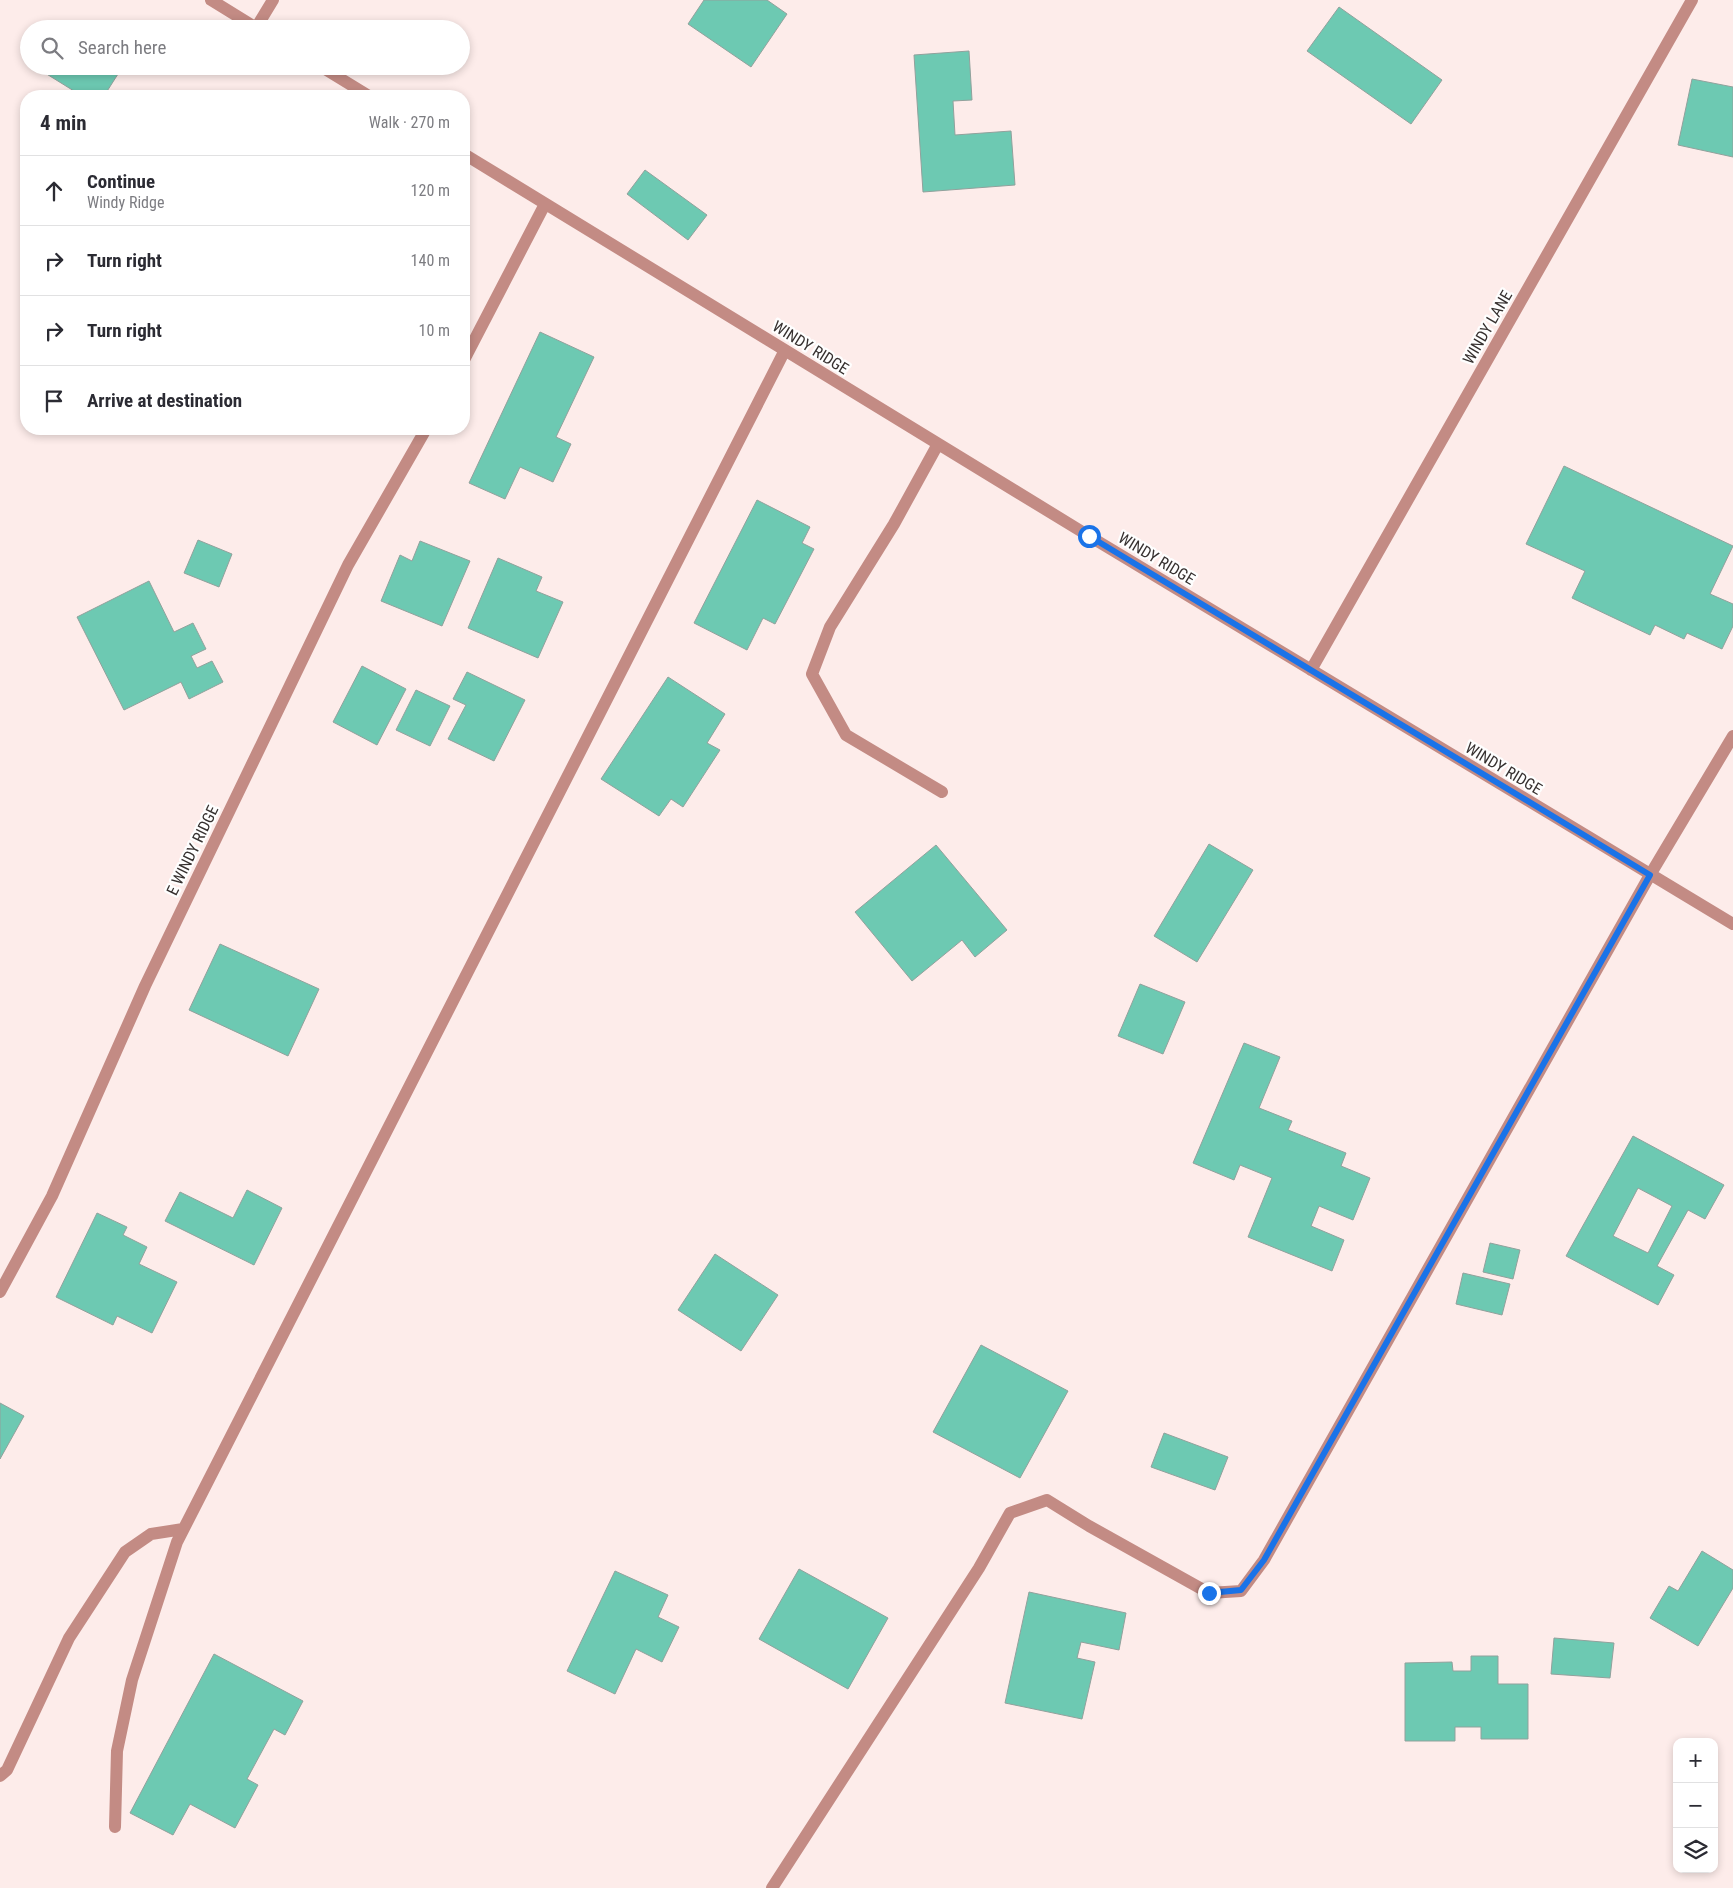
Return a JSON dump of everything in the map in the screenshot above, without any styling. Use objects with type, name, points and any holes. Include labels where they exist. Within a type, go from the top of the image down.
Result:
[{"type":"street","points":[[211,0],[244,20]]},
{"type":"street","points":[[262,20],[273,0]]},
{"type":"street","name":"WINDY LANE","points":[[1311,670],[1692,0]]},
{"type":"street","points":[[335,75],[359,90]]},
{"type":"street","name":"WINDY RIDGE","points":[[470,158],[938,444],[1733,924]]},
{"type":"street","points":[[470,349],[546,204]]},
{"type":"street","points":[[115,1826],[117,1751],[132,1680],[177,1542],[786,350]]},
{"type":"street","name":"E WINDY RIDGE","points":[[0,1292],[52,1196],[145,986],[348,565],[423,435]]},
{"type":"street","points":[[938,444],[894,524],[830,627],[812,674],[846,736],[942,792]]},
{"type":"street","points":[[772,1888],[979,1568],[1010,1513],[1048,1500],[1089,1526],[1209,1593],[1241,1590],[1264,1560],[1650,875],[1733,736]]},
{"type":"street","points":[[0,1776],[7,1770],[68,1638],[125,1552],[151,1534],[183,1529]]},
{"type":"building","points":[[704,0],[767,0],[787,14],[751,67],[688,24]]},
{"type":"building","points":[[1339,7],[1442,80],[1411,124],[1307,51]]},
{"type":"building","points":[[969,51],[972,100],[953,101],[955,135],[1011,131],[1015,185],[923,192],[914,55]]},
{"type":"building","points":[[48,75],[117,75],[108,90],[72,90]]},
{"type":"building","points":[[1692,79],[1733,87],[1733,157],[1678,145]]},
{"type":"building","points":[[645,170],[707,215],[688,240],[627,194]]},
{"type":"building","points":[[540,332],[594,357],[556,437],[571,444],[553,482],[520,467],[505,499],[469,483]]},
{"type":"building","points":[[1564,466],[1733,546],[1710,594],[1733,604],[1733,626],[1722,649],[1687,633],[1684,639],[1655,625],[1650,635],[1572,598],[1585,571],[1526,544]]},
{"type":"building","points":[[757,500],[810,527],[802,543],[814,549],[775,624],[763,618],[747,650],[694,623]]},
{"type":"building","points":[[198,540],[232,554],[219,587],[184,573]]},
{"type":"building","points":[[420,541],[470,561],[442,626],[381,601],[400,555],[412,561]]},
{"type":"building","points":[[498,558],[542,577],[536,591],[563,602],[538,658],[468,628]]},
{"type":"building","points":[[149,581],[174,632],[193,623],[206,649],[191,656],[197,668],[212,661],[223,682],[189,699],[181,682],[124,710],[77,617]]},
{"type":"building","points":[[362,666],[406,689],[377,745],[333,722]]},
{"type":"building","points":[[467,672],[525,700],[494,761],[448,739],[466,705],[453,699]]},
{"type":"building","points":[[668,677],[725,714],[707,743],[720,750],[683,807],[671,799],[659,816],[601,779]]},
{"type":"building","points":[[416,690],[450,706],[430,746],[396,730]]},
{"type":"building","points":[[1209,844],[1253,870],[1197,962],[1154,936]]},
{"type":"building","points":[[936,845],[1007,930],[975,957],[962,940],[912,981],[855,912]]},
{"type":"building","points":[[220,944],[319,989],[288,1056],[189,1010]]},
{"type":"building","points":[[1140,984],[1185,1002],[1163,1054],[1118,1036]]},
{"type":"building","points":[[1244,1043],[1280,1057],[1259,1108],[1292,1121],[1288,1130],[1346,1153],[1341,1166],[1370,1178],[1353,1220],[1319,1206],[1311,1226],[1344,1240],[1332,1271],[1248,1237],[1272,1178],[1240,1165],[1234,1180],[1193,1163]]},
{"type":"building","points":[[1633,1136],[1724,1185],[1705,1219],[1688,1210],[1657,1266],[1674,1275],[1658,1305],[1566,1256]],"holes":[[[1638,1188],[1672,1206],[1648,1253],[1613,1236]]]},
{"type":"building","points":[[247,1190],[282,1208],[254,1265],[165,1221],[180,1192],[233,1218]]},
{"type":"building","points":[[97,1213],[127,1227],[123,1235],[147,1247],[139,1264],[177,1282],[152,1333],[117,1316],[113,1325],[56,1297]]},
{"type":"building","points":[[1490,1243],[1520,1250],[1513,1279],[1483,1272]]},
{"type":"building","points":[[715,1254],[778,1295],[741,1351],[678,1310]]},
{"type":"building","points":[[1463,1273],[1510,1284],[1502,1315],[1456,1304]]},
{"type":"building","points":[[981,1345],[1068,1391],[1020,1478],[933,1432]]},
{"type":"building","points":[[0,1403],[24,1416],[0,1459]]},
{"type":"building","points":[[1164,1433],[1228,1457],[1215,1490],[1151,1467]]},
{"type":"building","points":[[1702,1551],[1733,1570],[1733,1588],[1698,1646],[1650,1618],[1669,1586],[1678,1591]]},
{"type":"building","points":[[799,1569],[888,1618],[848,1689],[759,1639]]},
{"type":"building","points":[[615,1571],[668,1595],[658,1617],[679,1627],[662,1662],[636,1649],[615,1694],[567,1671]]},
{"type":"building","points":[[1029,1592],[1126,1613],[1119,1650],[1081,1642],[1077,1658],[1095,1662],[1082,1719],[1005,1703]]},
{"type":"building","points":[[1554,1638],[1614,1643],[1610,1678],[1551,1674]]},
{"type":"building","points":[[214,1654],[303,1701],[285,1735],[274,1729],[247,1779],[258,1785],[235,1828],[190,1804],[173,1835],[130,1813]]},
{"type":"building","points":[[1471,1656],[1498,1656],[1498,1684],[1528,1684],[1528,1739],[1481,1739],[1481,1727],[1455,1727],[1455,1741],[1405,1741],[1405,1663],[1452,1662],[1453,1671],[1471,1671]]},
{"type":"route","points":[[1089,536],[1650,875],[1264,1560],[1241,1590],[1209,1593]]}]
